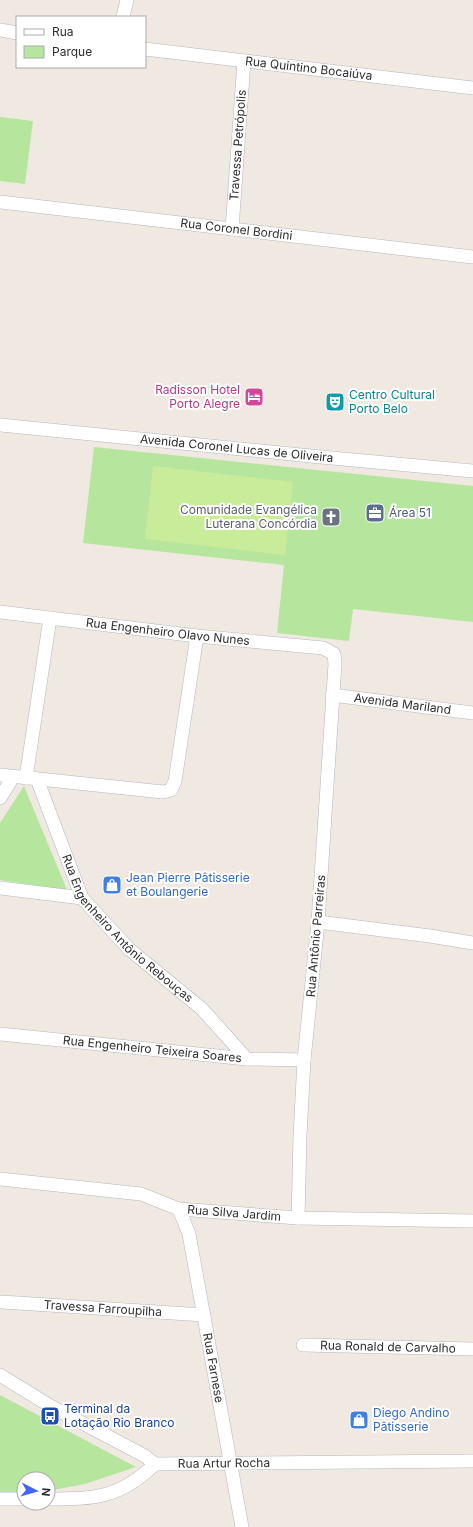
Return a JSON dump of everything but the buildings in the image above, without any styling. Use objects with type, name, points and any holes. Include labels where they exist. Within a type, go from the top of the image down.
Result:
[{"type":"street","points":[[123,16],[127,0]]},
{"type":"street","points":[[0,30],[16,33]]},
{"type":"street","name":"Rua Quintino Bocaiúva","points":[[146,49],[473,88]]},
{"type":"street","name":"Travessa Petrópolis","points":[[232,229],[244,61]]},
{"type":"street","name":"Rua Coronel Bordini","points":[[0,202],[473,257]]},
{"type":"street","name":"Avenida Coronel Lucas de Oliveira","points":[[0,425],[473,471]]},
{"type":"street","name":"Rua Engenheiro Olavo Nunes","points":[[0,612],[197,636],[324,648],[334,654]]},
{"type":"street","points":[[31,779],[50,618]]},
{"type":"street","points":[[0,798],[6,776],[163,792],[171,790],[175,781],[197,636]]},
{"type":"street","name":"Rua Antônio Parreiras","points":[[298,1218],[304,1060],[318,922],[335,664],[334,654]]},
{"type":"street","name":"Avenida Mariland","points":[[332,695],[473,713]]},
{"type":"street","name":"Rua Engenheiro Antônio Rebouças","points":[[31,779],[82,898],[129,949],[202,1009],[247,1059]]},
{"type":"street","points":[[0,888],[82,898]]},
{"type":"street","points":[[318,922],[473,943]]},
{"type":"street","name":"Rua Engenheiro Teixeira Soares","points":[[0,1034],[247,1059],[304,1060]]},
{"type":"street","name":"Rua Silva Jardim","points":[[0,1179],[141,1194],[179,1209],[298,1218],[473,1221]]},
{"type":"street","name":"Rua Farnese","points":[[179,1209],[189,1234],[242,1527]]},
{"type":"street","name":"Travessa Farroupilha","points":[[1,1302],[204,1315]]},
{"type":"street","name":"Rua Ronald de Carvalho","points":[[303,1344],[473,1349]]},
{"type":"street","points":[[0,1375],[52,1407],[144,1456],[156,1464],[141,1478],[119,1491],[88,1499],[56,1499]]},
{"type":"street","name":"Rua Artur Rocha","points":[[156,1464],[231,1465],[473,1461]]},
{"type":"street","points":[[0,1499],[16,1499]]},
{"type":"green space","points":[[0,117],[33,121],[25,184],[0,181]]},
{"type":"green space","points":[[94,447],[473,486],[473,622],[353,609],[349,641],[277,633],[284,565],[83,543]]},
{"type":"green space","points":[[153,466],[293,482],[285,555],[145,539]]},
{"type":"green space","points":[[24,786],[67,890],[0,880],[0,823]]},
{"type":"green space","points":[[0,1395],[136,1467],[85,1484],[56,1489],[56,1471],[16,1471],[16,1495],[0,1496]]},
{"type":"place","name":"Radisson Hotel Porto Alegre","points":[[254,397]]},
{"type":"place","name":"Centro Cultural Porto Belo","points":[[335,402]]},
{"type":"place","name":"Área 51","points":[[375,513]]},
{"type":"place","name":"Comunidade Evangélica Luterana Concórdia","points":[[331,517]]},
{"type":"place","name":"Jean Pierre Pâtisserie et Boulangerie","points":[[112,885]]},
{"type":"place","name":"Terminal da Lotação Rio Branco","points":[[50,1416]]},
{"type":"place","name":"Diego Andino Pâtisserie","points":[[359,1420]]}]
